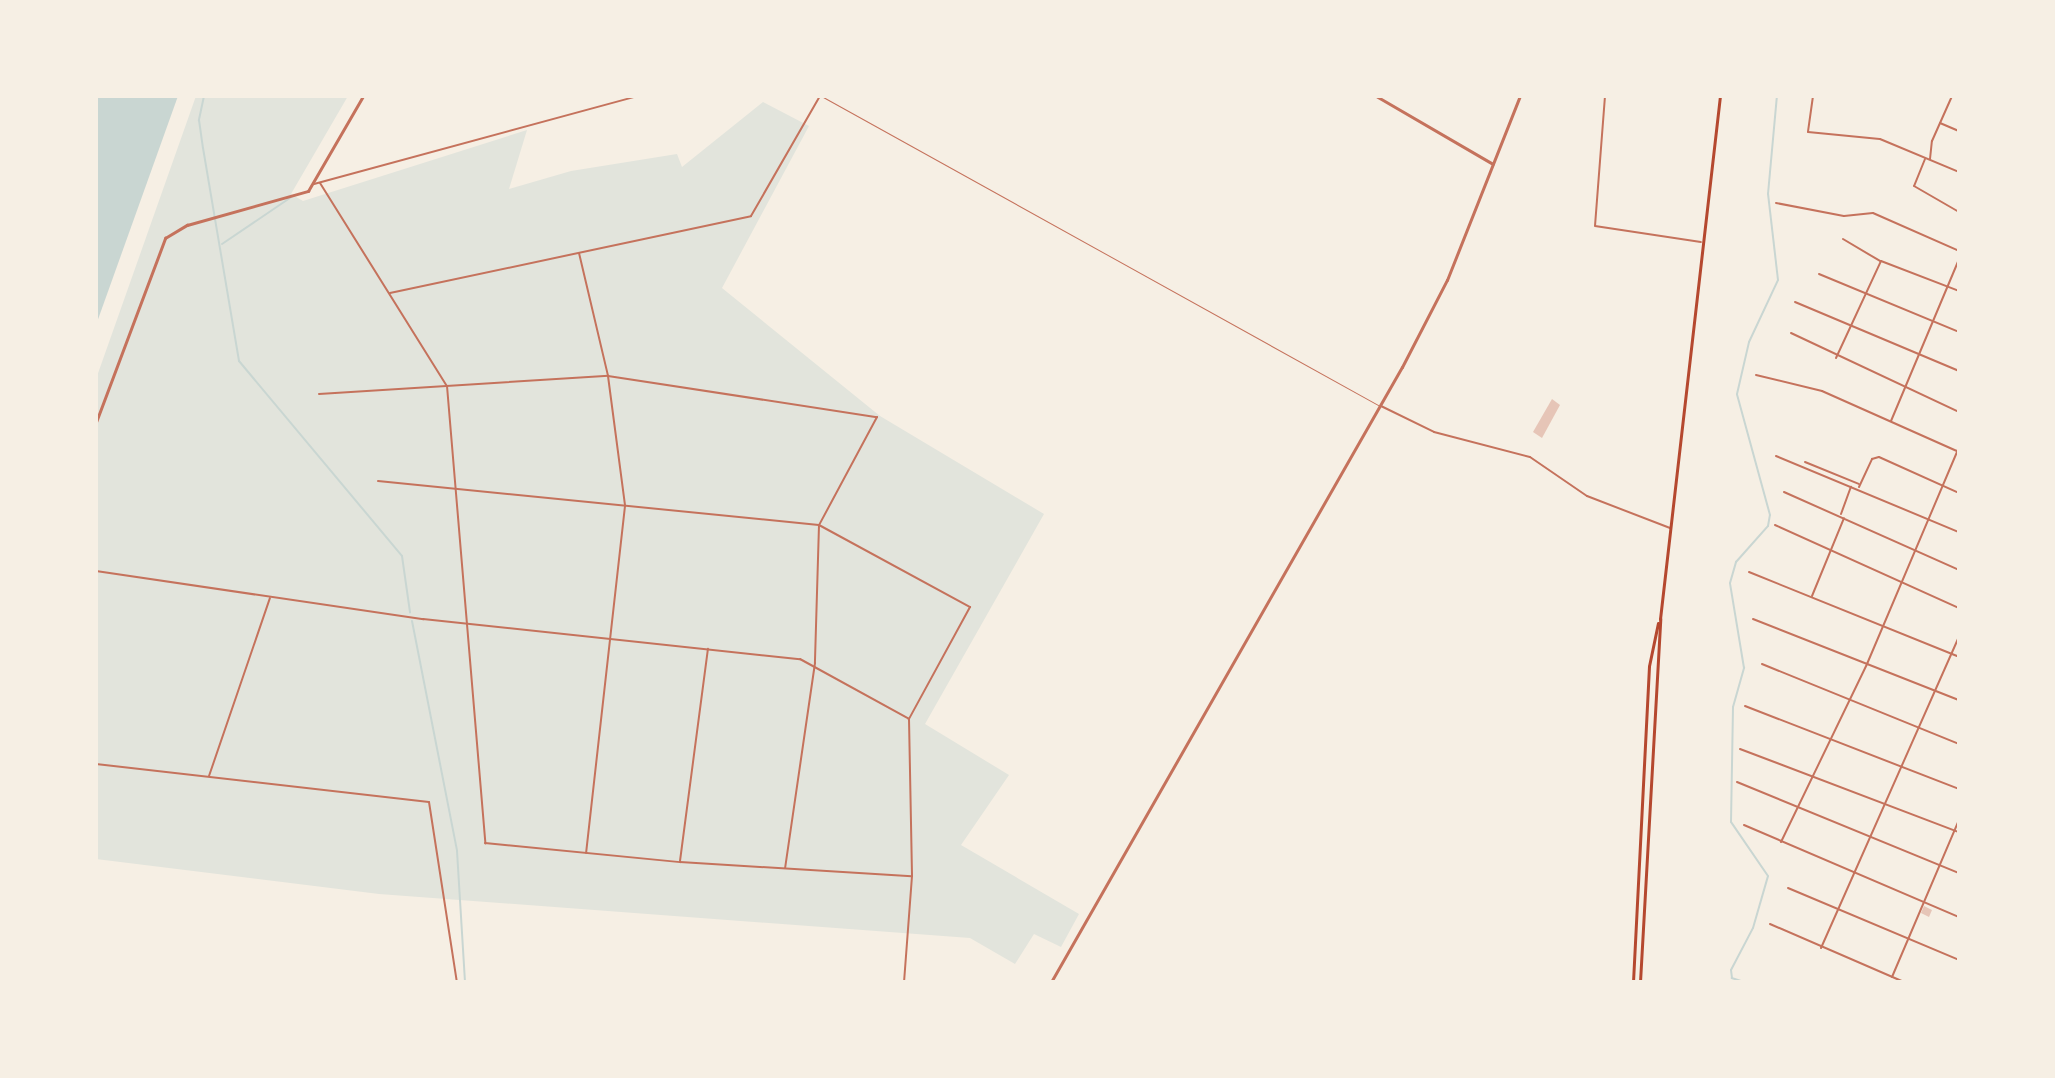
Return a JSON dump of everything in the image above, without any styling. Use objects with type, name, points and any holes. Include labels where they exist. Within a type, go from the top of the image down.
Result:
[{"type":"main road","points":[[1640,982],[1660,619],[1720,96]]},
{"type":"main road","points":[[1633,982],[1649,666],[1660,619]]},
{"type":"main road","points":[[1649,666],[1656,666]]},
{"type":"street","points":[[96,422],[160,245],[179,228],[302,195],[317,183],[363,96]]},
{"type":"street","points":[[317,183],[638,96]]},
{"type":"street","points":[[389,293],[754,214],[820,96]]},
{"type":"street","points":[[1376,96],[1493,164]]},
{"type":"street","points":[[1051,982],[1380,406],[1447,280],[1520,96]]},
{"type":"street","points":[[1605,96],[1595,226],[1703,242]]},
{"type":"street","points":[[1813,96],[1808,132],[1880,139],[1959,172]]},
{"type":"street","points":[[1930,160],[1939,122],[1952,96]]},
{"type":"street","points":[[1939,122],[1959,131]]},
{"type":"street","points":[[1925,158],[1914,186],[1959,212]]},
{"type":"street","points":[[317,183],[447,386],[451,487],[485,843],[680,862],[912,876]]},
{"type":"street","points":[[1776,203],[1844,216],[1873,213],[1959,251]]},
{"type":"street","points":[[1843,239],[1883,261],[1959,291]]},
{"type":"street","points":[[579,253],[608,376],[625,506],[614,639],[586,854]]},
{"type":"street","points":[[1890,422],[1959,259]]},
{"type":"street","points":[[1836,358],[1883,261]]},
{"type":"street","points":[[1819,274],[1959,332]]},
{"type":"street","points":[[1795,302],[1959,371]]},
{"type":"street","points":[[1791,333],[1836,358],[1959,412]]},
{"type":"street","points":[[1756,375],[1822,391],[1958,450],[1867,664],[1801,809],[1781,842]]},
{"type":"street","points":[[319,394],[608,376],[877,417],[819,525],[815,663],[785,868]]},
{"type":"street","points":[[1380,406],[1434,432],[1530,457],[1587,496],[1670,528]]},
{"type":"street","points":[[1776,456],[1859,486]]},
{"type":"street","points":[[1859,486],[1872,459],[1879,457],[1959,493]]},
{"type":"street","points":[[1805,462],[1959,532]]},
{"type":"street","points":[[378,481],[819,525],[970,607],[909,719],[912,876],[904,982]]},
{"type":"street","points":[[1811,597],[1852,485]]},
{"type":"street","points":[[1784,492],[1959,570]]},
{"type":"street","points":[[1775,525],[1959,608]]},
{"type":"street","points":[[96,571],[270,598],[465,623],[815,663],[909,719]]},
{"type":"street","points":[[1749,572],[1959,657]]},
{"type":"street","points":[[209,777],[270,598]]},
{"type":"street","points":[[1753,619],[1959,700]]},
{"type":"street","points":[[1821,948],[1959,636]]},
{"type":"street","points":[[680,862],[708,649]]},
{"type":"street","points":[[1762,664],[1959,744]]},
{"type":"street","points":[[1745,706],[1959,789]]},
{"type":"street","points":[[1740,749],[1959,832]]},
{"type":"street","points":[[96,764],[429,802],[457,982]]},
{"type":"street","points":[[1737,782],[1959,873]]},
{"type":"street","points":[[1892,977],[1959,820]]},
{"type":"street","points":[[1744,825],[1959,917]]},
{"type":"street","points":[[1788,888],[1959,960]]},
{"type":"street","points":[[1770,924],[1904,982]]},
{"type":"lane","points":[[820,96],[1380,406]]},
{"type":"shaded area","points":[[96,96],[178,96],[96,325]]},
{"type":"shaded area","points":[[196,96],[348,96],[291,194],[303,201],[527,130],[509,189],[571,171],[677,154],[682,167],[763,102],[809,126],[722,288],[880,416],[1044,514],[925,724],[1009,775],[961,845],[1079,914],[1061,947],[1034,934],[1015,964],[970,938],[379,894],[96,859],[96,379]]},
{"type":"building","points":[[1552,399],[1560,405],[1542,438],[1533,432]]},
{"type":"building","points":[[1924,906],[1932,910],[1929,917],[1921,913]]},
{"type":"waterway","points":[[204,96],[199,120],[239,361],[402,556],[410,612]]},
{"type":"waterway","points":[[1744,982],[1732,978],[1731,970],[1753,928],[1768,876],[1731,822],[1733,707],[1744,668],[1730,583],[1736,562],[1768,526],[1770,515],[1737,394],[1749,342],[1778,280],[1768,194],[1777,96]]},
{"type":"waterway","points":[[222,244],[293,196]]},
{"type":"waterway","points":[[412,621],[457,851],[465,982]]}]
